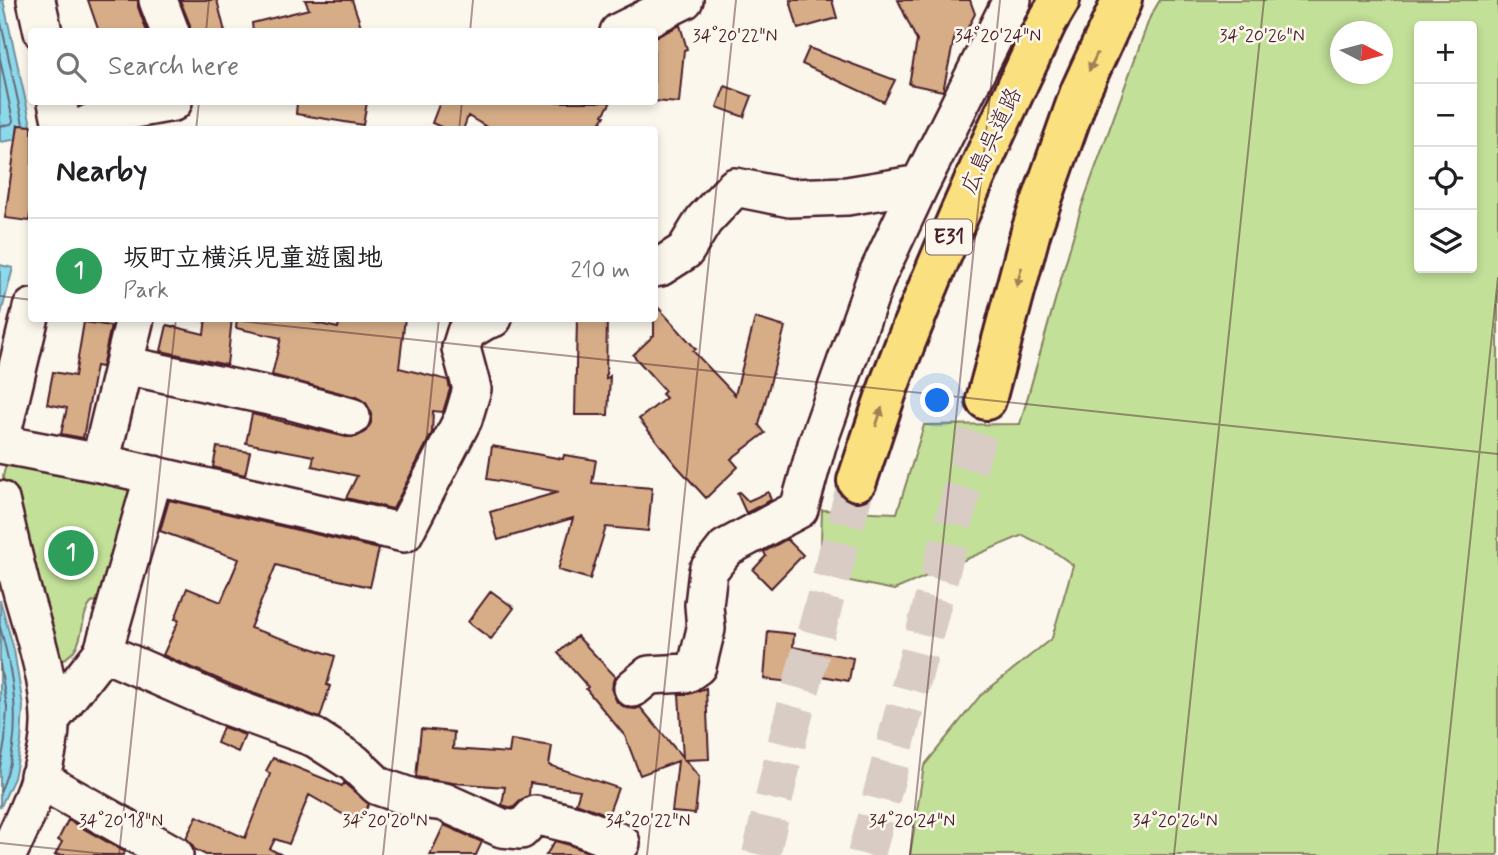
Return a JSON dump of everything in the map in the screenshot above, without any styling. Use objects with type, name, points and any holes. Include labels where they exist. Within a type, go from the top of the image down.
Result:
[{"type":"highway","points":[[986,400],[1031,231],[1080,92],[1122,0]]},
{"type":"highway","name":"広島呉道路","points":[[857,481],[892,377],[935,270],[980,165],[1055,7]]},
{"type":"street","points":[[36,0],[42,28]]},
{"type":"street","points":[[158,0],[168,28]]},
{"type":"street","points":[[627,28],[684,0]]},
{"type":"street","points":[[633,688],[649,675],[687,673],[697,666],[706,629],[704,605],[708,571],[726,548],[799,509],[817,445],[876,278],[1000,7]]},
{"type":"street","points":[[58,105],[62,126]]},
{"type":"street","points":[[85,126],[113,113],[157,105]]},
{"type":"street","points":[[181,126],[185,105]]},
{"type":"street","points":[[658,267],[685,251],[704,220],[735,187],[790,198],[846,197],[920,184]]},
{"type":"street","points":[[29,322],[0,442],[404,533],[463,419],[472,389],[461,348],[466,332],[483,322]]},
{"type":"street","points":[[100,463],[134,322]]},
{"type":"street","points":[[124,365],[288,400],[351,417]]},
{"type":"street","points":[[51,719],[103,652],[153,475]]},
{"type":"street","points":[[0,500],[16,571],[43,667],[51,719],[46,757],[23,824],[7,855]]},
{"type":"street","points":[[103,652],[224,705],[315,738],[354,763],[378,786],[413,798],[444,802],[502,828],[521,830],[535,815],[576,825],[621,843]]},
{"type":"street","points":[[39,775],[60,791],[174,855]]},
{"type":"green space","points":[[1160,0],[1498,0],[1498,855],[910,855],[924,766],[980,696],[1052,638],[1073,565],[1049,548],[1023,535],[894,590],[820,575],[822,510],[897,513],[924,425],[1020,424],[1082,205],[1150,17]]},
{"type":"green space","points":[[9,449],[143,477],[100,603],[93,601],[88,608],[76,648],[61,661],[52,657],[11,522],[3,477]]},
{"type":"water","points":[[0,0],[3,0],[31,126],[28,126],[28,138],[0,142]]},
{"type":"water","points":[[0,265],[13,268],[0,318]]},
{"type":"water","points":[[0,600],[14,650],[23,706],[21,743],[14,778],[0,808]]},
{"type":"building","points":[[88,0],[138,0],[146,28],[98,28]]},
{"type":"building","points":[[180,0],[217,0],[224,28],[190,28]]},
{"type":"building","points":[[305,0],[352,0],[362,28],[253,28],[252,23],[309,9]]},
{"type":"building","points":[[790,0],[832,0],[837,18],[798,29]]},
{"type":"building","points":[[898,0],[970,0],[975,14],[966,31],[956,30],[943,91],[909,84],[917,41]]},
{"type":"building","points":[[680,25],[687,49],[684,50],[679,103],[658,101],[658,36]]},
{"type":"building","points":[[809,48],[895,80],[884,102],[802,64]]},
{"type":"building","points":[[725,86],[752,96],[744,117],[717,107]]},
{"type":"building","points":[[297,105],[366,105],[363,125],[296,114]]},
{"type":"building","points":[[439,105],[609,105],[599,126],[485,126],[468,116],[464,126],[439,126],[432,123]]},
{"type":"building","points":[[18,125],[32,126],[28,126],[28,221],[5,218]]},
{"type":"building","points":[[658,307],[696,349],[693,351],[735,395],[755,318],[785,327],[759,425],[765,433],[731,459],[738,467],[706,498],[639,419],[666,398],[662,394],[665,391],[633,355],[654,335]]},
{"type":"building","points":[[84,322],[111,326],[102,367],[96,366],[83,438],[61,434],[67,408],[47,404],[53,372],[75,376]]},
{"type":"building","points":[[206,322],[232,322],[227,365],[161,351],[167,325],[204,334]]},
{"type":"building","points":[[237,322],[311,322],[338,328],[339,322],[405,322],[399,368],[448,380],[450,389],[443,412],[433,411],[432,433],[393,509],[346,498],[357,476],[312,466],[314,456],[246,443],[252,414],[346,437],[356,437],[366,431],[371,423],[371,412],[366,403],[356,397],[272,375],[281,338],[236,328]]},
{"type":"building","points":[[577,322],[607,322],[606,379],[610,376],[608,415],[575,415]]},
{"type":"building","points":[[492,446],[563,459],[564,455],[596,460],[592,483],[652,488],[648,531],[606,527],[590,579],[558,570],[573,518],[498,540],[490,512],[559,492],[487,479]]},
{"type":"building","points":[[217,447],[250,452],[245,475],[213,467]]},
{"type":"building","points":[[768,492],[771,500],[746,513],[737,493],[748,501]]},
{"type":"building","points":[[169,500],[379,549],[370,587],[276,565],[250,628],[335,656],[327,685],[330,686],[320,718],[232,685],[163,655],[179,620],[175,619],[187,588],[221,602],[239,559],[160,531]]},
{"type":"building","points":[[787,539],[803,555],[771,588],[753,570],[766,556],[764,552]]},
{"type":"building","points":[[491,591],[514,608],[491,639],[468,622]]},
{"type":"building","points":[[768,631],[794,634],[793,647],[853,658],[849,681],[791,670],[790,682],[764,679]]},
{"type":"building","points":[[577,636],[616,677],[612,691],[617,702],[626,708],[640,707],[683,758],[679,694],[689,694],[706,688],[709,759],[685,760],[699,777],[695,814],[672,812],[678,761],[640,775],[625,736],[558,653]]},
{"type":"building","points":[[223,727],[245,735],[238,752],[217,743]]},
{"type":"building","points":[[421,729],[454,732],[453,749],[509,753],[511,740],[552,746],[549,765],[618,788],[608,815],[576,803],[580,790],[530,783],[529,795],[513,808],[502,805],[505,787],[416,777]]},
{"type":"building","points":[[273,758],[342,786],[344,783],[369,804],[358,823],[309,795],[289,844],[275,839],[270,849],[282,855],[206,855],[194,849],[186,838],[197,816],[245,838],[270,774],[266,771]]},
{"type":"building","points":[[68,820],[125,852],[123,855],[55,855],[62,842],[58,840]]},
{"type":"building","points":[[444,825],[482,842],[476,855],[430,855]]},
{"type":"building","points":[[555,841],[570,845],[590,853],[546,855]]},
{"type":"tunnel","points":[[866,855],[986,400]]},
{"type":"tunnel","points":[[761,855],[790,729],[857,481]]},
{"type":"place","name":"坂町立横浜児童遊園地","points":[[71,553]]}]
